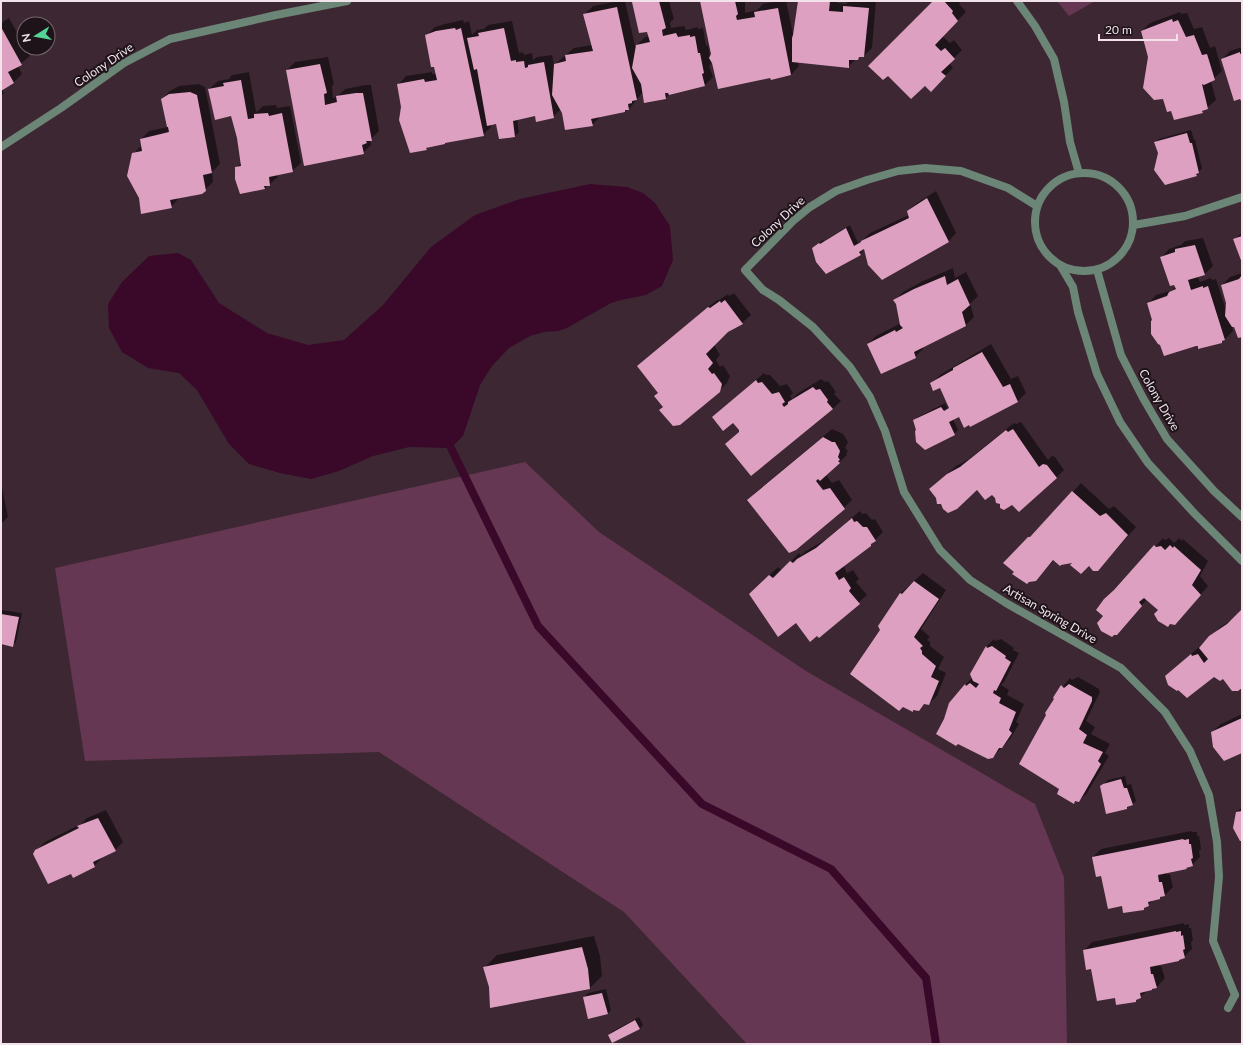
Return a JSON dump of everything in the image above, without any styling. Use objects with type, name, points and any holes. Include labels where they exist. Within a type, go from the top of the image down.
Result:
[{"type":"street","name":"Colony Drive","points":[[1,147],[62,108],[124,63],[170,39],[276,15],[348,1]]},
{"type":"street","points":[[1017,1],[1035,26],[1054,59],[1064,102],[1070,142],[1079,173]]},
{"type":"street","name":"Colony Drive","points":[[763,290],[745,270],[793,221],[810,207],[836,191],[867,180],[898,171],[924,168],[961,171],[1008,188],[1037,206]]},
{"type":"street","points":[[1079,173],[1099,174],[1114,182],[1125,194],[1132,209],[1134,225],[1131,240],[1123,254],[1112,264],[1097,270],[1082,272],[1067,269],[1053,261],[1043,250],[1036,236],[1034,221],[1037,206],[1044,192],[1055,182],[1068,175],[1079,173]]},
{"type":"street","points":[[1134,225],[1184,216],[1242,197]]},
{"type":"street","points":[[1060,265],[1073,287],[1078,312],[1097,374],[1120,422],[1148,463],[1195,514],[1242,561]]},
{"type":"street","name":"Colony Drive","points":[[1097,270],[1121,355],[1143,398],[1167,439],[1214,491],[1242,517]]},
{"type":"street","name":"Artisan Spring Drive","points":[[763,290],[779,300],[813,327],[850,367],[870,397],[885,431],[904,492],[940,550],[970,580],[1006,603],[1121,668],[1165,712],[1190,751],[1209,795],[1217,842],[1219,877],[1213,941],[1239,996]]},
{"type":"street","points":[[1228,1008],[1239,996]]},
{"type":"shaded area","points":[[1057,1],[1095,1],[1069,16]]},
{"type":"shaded area","points":[[590,184],[627,187],[643,193],[655,203],[670,226],[673,260],[662,286],[646,295],[611,303],[567,328],[530,336],[509,348],[492,366],[480,385],[463,436],[451,448],[409,447],[373,456],[339,471],[311,479],[280,473],[249,464],[229,444],[197,390],[179,373],[148,368],[122,352],[109,328],[108,304],[122,282],[149,256],[178,253],[191,260],[219,303],[267,333],[308,345],[344,340],[383,305],[431,247],[475,215],[520,199]]},
{"type":"shaded area","points":[[525,462],[599,532],[806,671],[1035,804],[1064,877],[1067,1044],[747,1044],[624,912],[379,752],[85,761],[55,568]]},
{"type":"building","points":[[659,1],[666,28],[662,30],[663,36],[676,33],[678,37],[690,35],[690,37],[695,36],[704,73],[702,74],[705,86],[669,95],[668,93],[665,93],[666,99],[644,103],[641,84],[632,68],[636,45],[650,42],[647,32],[639,33],[632,2]]},
{"type":"building","points":[[700,1],[735,1],[738,14],[736,16],[737,20],[755,17],[754,12],[778,8],[791,75],[718,89],[712,63],[709,58],[711,54]]},
{"type":"building","points":[[798,1],[830,1],[829,11],[843,12],[843,6],[869,8],[864,57],[859,57],[858,60],[849,60],[849,68],[792,62],[792,38]]},
{"type":"building","points":[[933,1],[944,1],[953,11],[952,13],[958,21],[935,45],[941,51],[945,48],[955,59],[941,72],[946,76],[931,92],[925,86],[911,99],[888,76],[883,80],[868,66]]},
{"type":"building","points":[[617,7],[637,100],[628,104],[629,110],[625,110],[625,112],[591,119],[593,126],[565,130],[562,113],[552,95],[554,64],[566,61],[565,55],[593,51],[583,14]]},
{"type":"building","points":[[1172,19],[1173,22],[1178,20],[1186,37],[1194,35],[1202,55],[1207,54],[1215,80],[1204,85],[1202,84],[1208,109],[1202,111],[1203,113],[1174,120],[1171,111],[1167,112],[1163,99],[1154,100],[1143,88],[1148,57],[1141,31]]},
{"type":"building","points":[[1,27],[22,65],[8,72],[14,83],[1,91]]},
{"type":"building","points":[[455,28],[456,30],[461,28],[484,136],[445,143],[426,148],[427,150],[410,153],[399,120],[401,107],[397,84],[424,79],[425,82],[437,80],[434,67],[431,67],[425,35],[436,31]]},
{"type":"building","points":[[504,28],[511,61],[524,61],[525,68],[528,67],[528,65],[544,62],[554,118],[536,122],[535,116],[513,121],[515,137],[499,139],[496,124],[487,126],[477,69],[474,70],[467,38],[479,36],[478,33]]},
{"type":"building","points":[[1240,52],[1240,54],[1242,53],[1242,103],[1240,99],[1234,101],[1221,59]]},
{"type":"building","points":[[320,64],[327,93],[324,94],[325,105],[337,102],[336,96],[363,93],[372,141],[366,141],[367,143],[362,145],[364,154],[304,166],[286,70]]},
{"type":"building","points":[[241,80],[248,119],[254,118],[254,114],[268,113],[269,116],[282,113],[293,172],[269,177],[270,186],[264,186],[265,189],[240,194],[235,179],[235,167],[241,166],[237,138],[231,116],[215,120],[208,89],[224,86],[223,83]]},
{"type":"building","points":[[190,92],[197,95],[212,173],[203,175],[206,191],[202,194],[170,200],[172,208],[141,214],[139,198],[127,176],[132,153],[142,151],[140,139],[169,132],[161,99],[169,94]]},
{"type":"building","points":[[1187,133],[1190,143],[1192,143],[1199,173],[1196,174],[1197,176],[1165,185],[1154,170],[1158,153],[1154,142]]},
{"type":"building","points":[[927,198],[949,242],[882,280],[868,265],[864,249],[859,252],[861,255],[826,274],[816,262],[812,248],[819,243],[820,244],[846,228],[854,246],[861,241],[909,218],[907,211]]},
{"type":"building","points":[[1242,236],[1242,263],[1233,239]]},
{"type":"building","points":[[1195,245],[1205,275],[1188,280],[1191,290],[1208,286],[1225,340],[1222,341],[1222,343],[1198,349],[1198,346],[1196,346],[1164,356],[1160,345],[1151,334],[1152,320],[1147,303],[1167,296],[1169,292],[1176,289],[1174,285],[1170,286],[1160,257],[1175,252],[1175,249]]},
{"type":"building","points":[[1242,275],[1242,337],[1238,338],[1234,327],[1232,327],[1225,316],[1226,303],[1221,285],[1239,279]]},
{"type":"building","points":[[945,276],[947,285],[958,279],[970,305],[962,312],[966,326],[914,352],[916,358],[881,374],[867,344],[895,330],[896,332],[903,328],[900,325],[896,304],[893,300]]},
{"type":"building","points":[[725,300],[743,324],[728,332],[706,354],[713,363],[708,369],[712,374],[714,373],[722,384],[720,392],[680,425],[673,426],[659,410],[663,407],[654,396],[658,393],[637,366],[708,307],[710,308],[720,301],[721,303]]},
{"type":"building","points":[[982,352],[1003,387],[1010,384],[1018,402],[970,427],[969,425],[964,428],[959,417],[949,422],[955,435],[925,450],[916,442],[916,430],[913,420],[941,407],[944,411],[949,408],[940,388],[933,391],[930,383]]},
{"type":"building","points":[[756,380],[758,383],[762,382],[772,394],[779,392],[785,402],[782,404],[784,407],[788,404],[788,402],[813,387],[816,390],[820,389],[828,400],[827,402],[833,409],[751,476],[725,444],[739,432],[739,430],[733,423],[723,431],[712,417]]},
{"type":"building","points":[[1013,429],[1039,467],[1043,464],[1047,465],[1057,478],[1019,512],[1012,505],[1004,510],[1000,508],[1000,504],[996,503],[995,498],[992,495],[985,500],[977,490],[957,509],[948,513],[943,509],[941,504],[937,504],[936,498],[929,489],[947,474],[960,467],[1006,430],[1008,432]]},
{"type":"building","points":[[823,437],[835,442],[840,451],[838,457],[840,460],[838,461],[840,463],[820,481],[818,479],[816,481],[823,490],[830,488],[845,509],[796,550],[789,553],[747,500]]},
{"type":"building","points":[[1072,491],[1100,516],[1106,513],[1128,535],[1098,571],[1093,571],[1089,566],[1081,574],[1070,565],[1072,563],[1060,566],[1053,560],[1036,581],[1029,582],[1027,584],[1012,574],[1014,572],[1003,563],[1028,537],[1030,537]]},
{"type":"building","points":[[852,518],[854,522],[857,521],[863,527],[867,527],[876,541],[835,573],[839,580],[844,577],[851,588],[849,591],[860,604],[819,638],[817,636],[810,642],[796,623],[778,637],[749,594],[769,575],[773,578],[790,561],[793,563],[816,548]]},
{"type":"building","points":[[1154,545],[1156,547],[1161,546],[1165,550],[1170,545],[1173,548],[1174,546],[1201,570],[1192,585],[1201,595],[1175,625],[1170,624],[1168,627],[1158,621],[1154,614],[1158,610],[1144,598],[1139,602],[1142,606],[1117,635],[1112,637],[1101,631],[1097,623],[1103,616],[1096,610],[1104,599],[1114,590]]},
{"type":"building","points":[[914,581],[939,599],[914,637],[923,646],[920,648],[922,654],[936,666],[931,677],[939,681],[929,705],[924,704],[919,711],[913,710],[913,712],[903,707],[899,711],[850,674],[880,630],[878,626],[900,593],[902,594]]},
{"type":"building","points":[[1242,609],[1242,688],[1238,691],[1232,691],[1223,679],[1220,681],[1214,677],[1187,698],[1178,690],[1177,691],[1168,685],[1165,676],[1191,654],[1192,656],[1198,654],[1204,663],[1208,659],[1199,648],[1209,636],[1227,624]]},
{"type":"building","points":[[1,614],[19,617],[13,647],[1,644]]},
{"type":"building","points":[[986,646],[987,648],[992,646],[1006,656],[1005,658],[1011,662],[996,691],[994,690],[993,693],[1001,698],[999,703],[1016,712],[1009,730],[1012,733],[1002,748],[999,748],[993,758],[988,759],[958,744],[956,746],[936,734],[944,719],[949,703],[965,684],[966,686],[970,683],[976,688],[979,684],[973,681],[970,674]]},
{"type":"building","points":[[1069,684],[1092,697],[1092,701],[1079,729],[1087,735],[1083,743],[1103,752],[1098,761],[1101,764],[1079,802],[1075,801],[1074,804],[1057,794],[1059,789],[1019,764],[1045,717],[1045,713],[1054,699],[1054,696],[1061,685],[1064,688]]},
{"type":"building","points":[[1242,718],[1242,753],[1224,761],[1213,747],[1211,732]]},
{"type":"building","points":[[1121,779],[1124,788],[1127,788],[1133,805],[1127,807],[1127,809],[1106,814],[1100,786]]},
{"type":"building","points":[[1242,811],[1242,841],[1240,841],[1233,828],[1236,812]]},
{"type":"building","points":[[98,818],[116,851],[93,862],[95,867],[73,878],[71,874],[48,884],[33,854],[35,850],[79,828],[77,826]]},
{"type":"building","points":[[1189,839],[1189,844],[1191,844],[1193,858],[1191,859],[1193,866],[1186,868],[1187,869],[1158,875],[1159,882],[1162,882],[1165,896],[1148,902],[1149,906],[1144,908],[1144,910],[1123,913],[1122,906],[1108,909],[1101,876],[1096,877],[1092,857]]},
{"type":"building","points":[[1181,931],[1181,936],[1183,935],[1185,949],[1183,950],[1185,958],[1179,961],[1150,967],[1151,974],[1153,974],[1157,988],[1140,993],[1141,998],[1136,1000],[1136,1002],[1116,1005],[1115,998],[1097,1001],[1091,969],[1086,970],[1083,950]]},
{"type":"building","points":[[582,947],[588,969],[590,989],[490,1008],[489,987],[483,967]]},
{"type":"building","points":[[602,993],[608,1014],[588,1019],[583,997]]},
{"type":"building","points":[[635,1020],[640,1029],[612,1043],[608,1035]]},
{"type":"waterway","points":[[451,448],[538,626],[702,804],[831,869],[926,978],[936,1044]]}]
